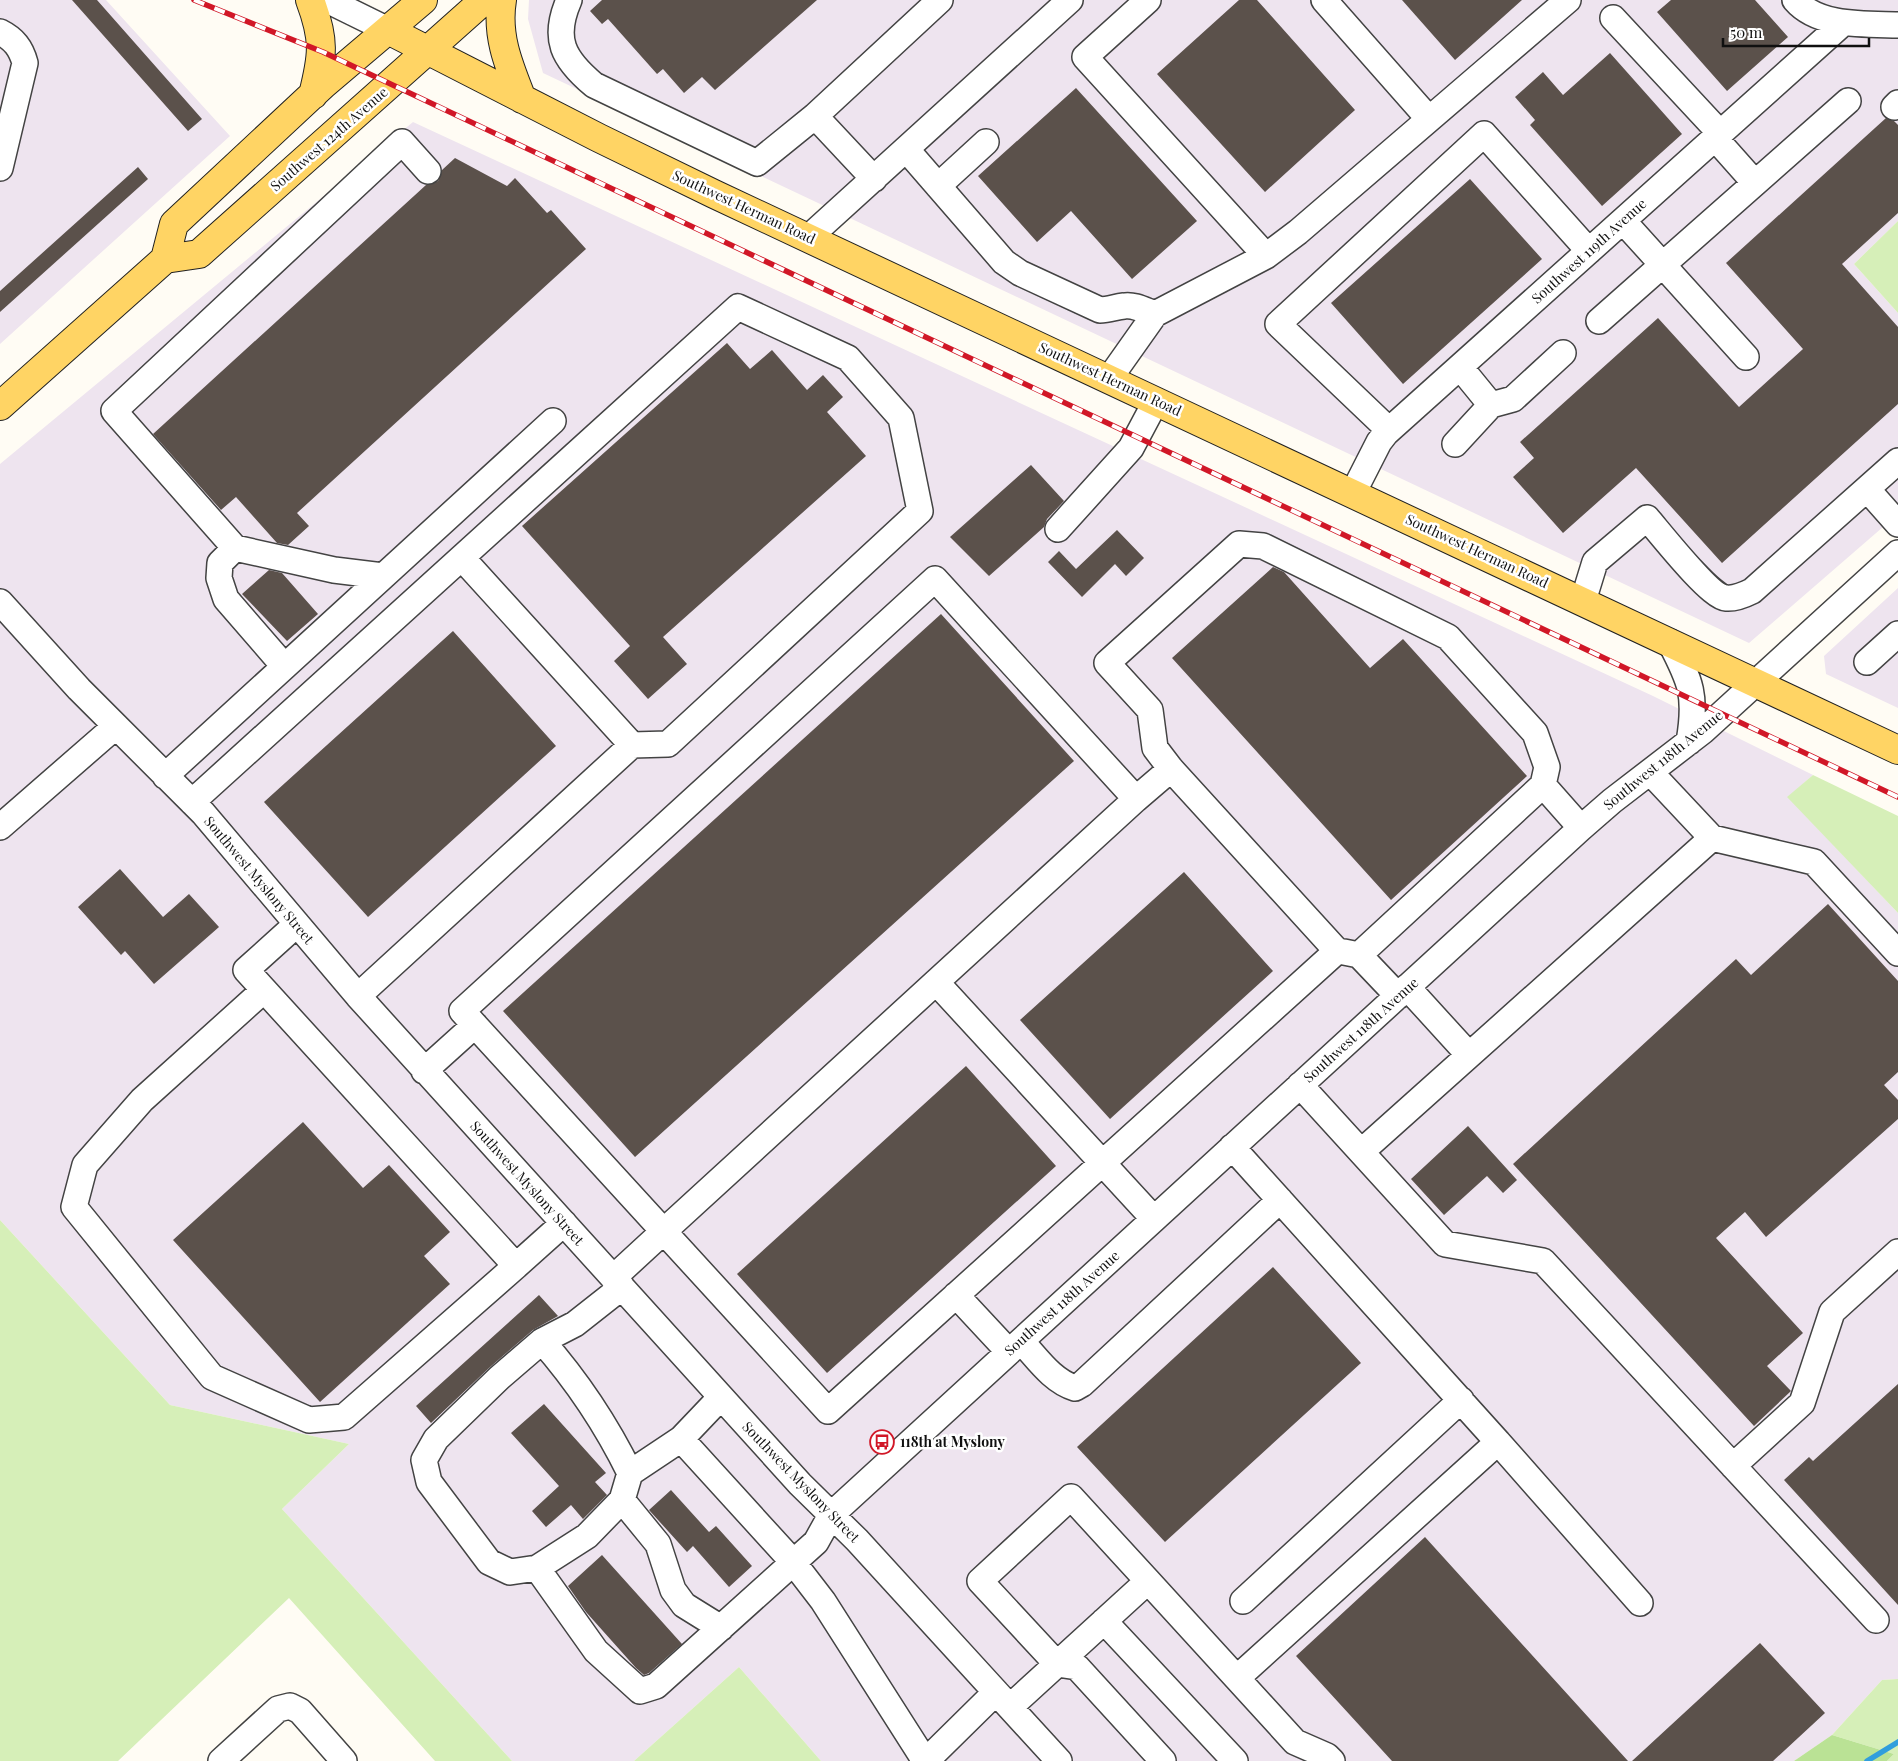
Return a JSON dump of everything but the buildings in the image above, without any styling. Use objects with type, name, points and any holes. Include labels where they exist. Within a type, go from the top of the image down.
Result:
[{"type":"main road","points":[[310,0],[322,38],[323,52],[313,95]]},
{"type":"main road","points":[[0,406],[165,259],[174,224],[313,95],[423,0]]},
{"type":"main road","name":"Southwest 124th Avenue","points":[[165,259],[198,254],[484,0]]},
{"type":"main road","points":[[502,0],[499,30],[522,99]]},
{"type":"main road","name":"Southwest Herman Road","points":[[388,30],[522,99],[808,238],[1898,750]]},
{"type":"street","name":"Southwest Herman Road","points":[[327,0],[388,30]]},
{"type":"street","points":[[569,0],[561,19],[560,39],[576,69],[594,85],[757,163],[814,116],[940,0]]},
{"type":"street","points":[[808,238],[1070,0]]},
{"type":"street","points":[[1148,0],[1085,57],[1266,256]]},
{"type":"street","points":[[1324,0],[1429,119]]},
{"type":"street","points":[[1109,379],[1155,314],[1266,256],[1298,232],[1568,0]]},
{"type":"street","points":[[1795,0],[1801,7],[1842,24],[1898,25]]},
{"type":"street","points":[[1613,18],[1718,136],[1755,183]]},
{"type":"street","name":"Southwest 119th Avenue","points":[[1353,493],[1379,442],[1389,430],[1842,24]]},
{"type":"street","points":[[0,32],[10,37],[21,50],[25,62],[0,168]]},
{"type":"street","points":[[1599,321],[1848,101]]},
{"type":"street","points":[[814,116],[874,179]]},
{"type":"street","points":[[1389,430],[1278,324],[1484,134],[1589,251]]},
{"type":"street","points":[[383,576],[334,570],[235,548],[114,411],[402,142],[428,171]]},
{"type":"street","points":[[938,186],[986,142]]},
{"type":"street","points":[[906,150],[1004,262],[1020,273],[1100,310],[1113,310],[1125,305],[1135,306],[1155,314]]},
{"type":"street","points":[[1623,220],[1746,356]]},
{"type":"street","points":[[192,802],[738,307],[848,358],[901,418],[920,511],[668,744],[632,745],[358,996]]},
{"type":"street","points":[[1455,444],[1491,404],[1513,399],[1563,353]]},
{"type":"street","points":[[1460,367],[1491,404]]},
{"type":"street","points":[[1058,529],[1131,448],[1156,401]]},
{"type":"street","points":[[165,776],[553,421]]},
{"type":"street","points":[[1583,601],[1595,562],[1647,518],[1708,588],[1724,598],[1741,597],[1752,592],[1898,461]]},
{"type":"street","points":[[1867,489],[1898,524]]},
{"type":"street","points":[[1136,799],[935,579],[462,1011],[828,1411],[1102,1162],[1348,953],[1543,786],[1547,766],[1535,733],[1448,636],[1263,546],[1239,544],[1107,663],[1150,710],[1156,748],[1171,769],[1348,953],[1402,991],[1469,1055]]},
{"type":"street","points":[[235,548],[220,563],[220,578],[226,599],[284,666]]},
{"type":"street","name":"Southwest 118th Avenue","points":[[537,1568],[596,1652],[640,1691],[656,1686],[816,1542],[831,1514],[1402,991],[1581,828],[1612,801],[1689,742],[1898,553]]},
{"type":"street","points":[[462,558],[632,745]]},
{"type":"street","name":"Southwest Myslony Street","points":[[0,602],[116,726],[192,802],[424,1071],[721,1398],[857,1540],[1059,1761]]},
{"type":"street","points":[[1867,662],[1898,634]]},
{"type":"street","points":[[1670,642],[1686,673],[1694,702],[1689,742]]},
{"type":"street","points":[[0,828],[116,726]]},
{"type":"street","points":[[721,1398],[681,1439],[630,1473],[622,1500],[587,1536],[537,1568],[510,1572],[489,1562],[428,1482],[424,1460],[436,1439],[499,1378],[542,1341],[574,1324],[617,1283],[664,1231],[1171,769]]},
{"type":"street","points":[[1650,772],[1712,838],[1814,862],[1898,953]]},
{"type":"street","points":[[1543,786],[1581,828]]},
{"type":"street","points":[[1361,1152],[1712,838]]},
{"type":"street","points":[[297,924],[246,970],[516,1266]]},
{"type":"street","points":[[936,982],[1154,1219]]},
{"type":"street","points":[[264,990],[142,1100],[85,1165],[74,1207],[212,1377],[310,1420],[344,1417],[564,1223]]},
{"type":"street","points":[[424,1071],[475,1025]]},
{"type":"street","points":[[1300,1085],[1445,1244],[1543,1261],[1876,1620]]},
{"type":"street","points":[[1232,1147],[1461,1400],[1640,1603]]},
{"type":"street","points":[[956,1295],[1015,1346],[1064,1384],[1075,1388],[1082,1384],[1280,1200]]},
{"type":"street","points":[[1733,1466],[1802,1403],[1832,1312],[1898,1252]]},
{"type":"street","points":[[542,1341],[574,1378],[612,1436],[630,1473]]},
{"type":"street","points":[[1242,1601],[1461,1400]]},
{"type":"street","points":[[681,1439],[793,1562],[823,1601],[925,1761],[1003,1700],[1057,1664],[1148,1581]]},
{"type":"street","points":[[1237,1678],[1498,1442]]},
{"type":"street","points":[[1163,1761],[1077,1667],[1057,1664],[980,1581],[1071,1497],[1295,1742],[1317,1758]]},
{"type":"street","points":[[622,1500],[658,1544],[673,1590],[684,1605],[721,1628]]},
{"type":"street","points":[[1104,1621],[1236,1761]]},
{"type":"street","points":[[221,1761],[278,1710],[290,1706],[300,1711],[344,1761]]},
{"type":"shaded area","points":[[0,0],[106,0],[230,136],[0,344]]},
{"type":"shaded area","points":[[529,0],[1898,0],[1898,221],[1854,264],[1898,313],[1898,514],[1749,643],[543,73],[528,19]]},
{"type":"shaded area","points":[[413,122],[1653,696],[1813,775],[1788,797],[1898,913],[1898,1679],[1882,1680],[1832,1735],[1794,1761],[821,1761],[739,1667],[634,1761],[512,1761],[282,1509],[349,1444],[170,1405],[0,1220],[0,464]]},
{"type":"shaded area","points":[[1898,588],[1898,708],[1826,674],[1824,656]]},
{"type":"green space","points":[[1898,221],[1898,313],[1854,264]]},
{"type":"green space","points":[[1813,775],[1898,816],[1898,913],[1787,797]]},
{"type":"green space","points":[[0,1220],[170,1405],[349,1444],[282,1509],[512,1761],[435,1761],[289,1598],[118,1761],[0,1761]]},
{"type":"green space","points":[[739,1667],[821,1761],[634,1761]]},
{"type":"green space","points":[[1898,1679],[1898,1761],[1887,1761],[1894,1754],[1832,1735],[1882,1680]]},
{"type":"green space","points":[[1832,1735],[1894,1754],[1887,1761],[1794,1761]]},
{"type":"waterway","points":[[1867,1761],[1898,1742]]},
{"type":"railway","points":[[194,0],[323,52],[1898,797]]},
{"type":"place","name":"118th at Myslony","points":[[882,1442]]}]
